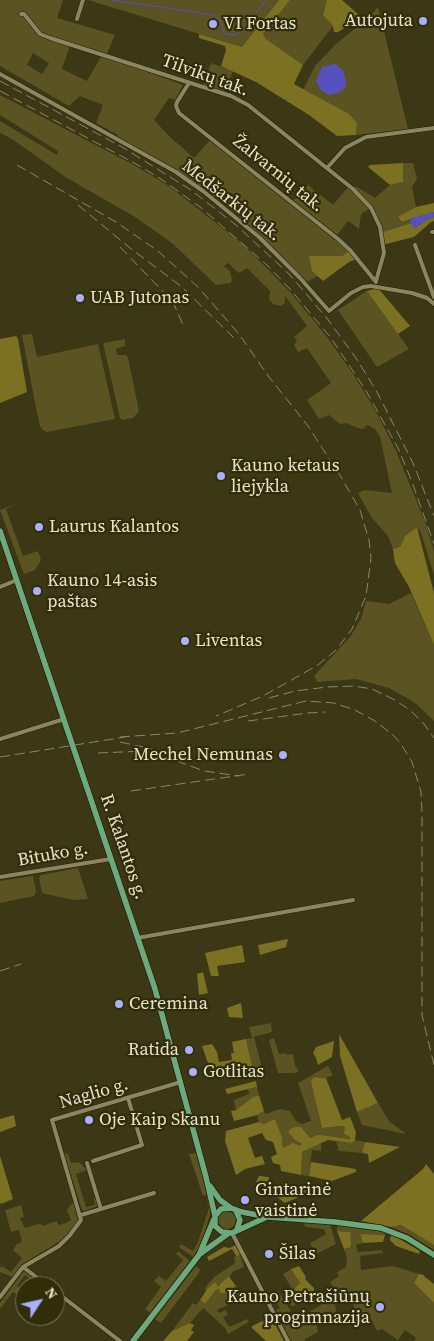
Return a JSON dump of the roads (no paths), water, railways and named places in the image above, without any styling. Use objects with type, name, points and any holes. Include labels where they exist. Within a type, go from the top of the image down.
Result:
[{"type":"main road","name":"R. Kalantos g.","points":[[0,531],[155,989],[206,1177],[214,1218]]},
{"type":"main road","name":"R. Kalantos g.","points":[[206,1177],[216,1195],[232,1209]]},
{"type":"main road","points":[[134,1341],[199,1255],[214,1218],[221,1209],[232,1209],[268,1217],[381,1228],[407,1238],[434,1255]]},
{"type":"main road","points":[[199,1255],[239,1226],[239,1214],[232,1209]]},
{"type":"main road","points":[[214,1218],[217,1228],[222,1232],[232,1232],[268,1217]]},
{"type":"street","points":[[77,19],[83,0]]},
{"type":"street","name":"Tilvikų tak.","points":[[21,14],[24,14],[36,30],[45,36],[231,96],[248,105],[364,199],[376,216],[380,227],[384,254],[376,284]]},
{"type":"street","name":"Medšarkių tak.","points":[[0,74],[176,172],[203,191],[260,238],[300,278],[328,311],[357,290],[376,284],[419,295],[434,301]]},
{"type":"street","name":"Žalvarnių tak.","points":[[189,83],[177,102],[176,106],[179,112],[350,250],[376,284]]},
{"type":"street","points":[[327,168],[345,148],[366,137],[434,128]]},
{"type":"street","points":[[415,245],[434,301]]},
{"type":"street","points":[[0,587],[17,580]]},
{"type":"street","points":[[0,739],[64,719]]},
{"type":"street","name":"Bituko g.","points":[[0,877],[111,859]]},
{"type":"street","points":[[138,938],[353,900]]},
{"type":"street","name":"Naglio g.","points":[[80,1215],[52,1120],[181,1082]]},
{"type":"street","points":[[93,1161],[142,1145],[128,1098]]},
{"type":"street","points":[[87,1162],[101,1209]]},
{"type":"street","points":[[0,1298],[23,1267],[59,1246],[80,1223],[80,1215],[154,1194]]},
{"type":"street","points":[[232,1232],[288,1341]]},
{"type":"street","points":[[23,1267],[35,1276]]},
{"type":"street","points":[[65,1299],[120,1341]]},
{"type":"waterway","points":[[112,0],[214,15],[220,20],[224,33],[234,35],[241,32],[266,0]]},
{"type":"railway","points":[[0,81],[122,147],[191,190],[236,225],[289,274],[326,317],[356,358],[377,392],[413,463],[434,516]]},
{"type":"railway","points":[[0,91],[161,179],[200,207],[267,265],[290,289],[331,338],[365,389],[398,448],[434,544]]},
{"type":"railway","points":[[17,165],[116,222],[158,251],[198,287],[239,334],[269,377],[308,426],[360,510],[369,540],[371,558],[366,596],[352,629],[336,650],[318,665],[263,696],[216,716]]},
{"type":"railway","points":[[78,205],[130,248],[182,287],[236,340]]},
{"type":"railway","points":[[120,247],[173,302],[183,325]]},
{"type":"railway","points":[[269,698],[295,691],[327,687],[354,686],[372,689],[410,710],[424,724],[434,738]]},
{"type":"railway","points":[[120,737],[177,733],[306,701],[334,703],[355,710],[375,721],[393,735],[412,762],[421,792],[422,1015],[434,1065]]},
{"type":"railway","points":[[248,721],[325,712]]},
{"type":"railway","points":[[0,757],[125,737]]},
{"type":"railway","points":[[120,742],[152,749],[174,760],[204,771],[239,776]]},
{"type":"railway","points":[[98,753],[145,751]]},
{"type":"railway","points":[[131,791],[249,774]]},
{"type":"railway","points":[[0,971],[21,964]]},
{"type":"place","name":"Autojuta","points":[[423,21]]},
{"type":"place","name":"VI Fortas","points":[[213,24]]},
{"type":"place","name":"UAB Jutonas","points":[[80,298]]},
{"type":"place","name":"Kauno ketaus liejykla","points":[[221,476]]},
{"type":"place","name":"Laurus Kalantos","points":[[39,527]]},
{"type":"place","name":"Kauno 14-asis paštas","points":[[37,591]]},
{"type":"place","name":"Liventas","points":[[185,641]]},
{"type":"place","name":"Mechel Nemunas","points":[[283,755]]},
{"type":"place","name":"Ceremina","points":[[119,1004]]},
{"type":"place","name":"Ratida","points":[[189,1050]]},
{"type":"place","name":"Gotlitas","points":[[193,1072]]},
{"type":"place","name":"Oje Kaip Skanu","points":[[89,1120]]},
{"type":"place","name":"Gintarinė vaistinė","points":[[245,1200]]},
{"type":"place","name":"Šilas","points":[[269,1254]]},
{"type":"place","name":"Kauno Petrašiūnų progimnazija","points":[[380,1307]]}]
